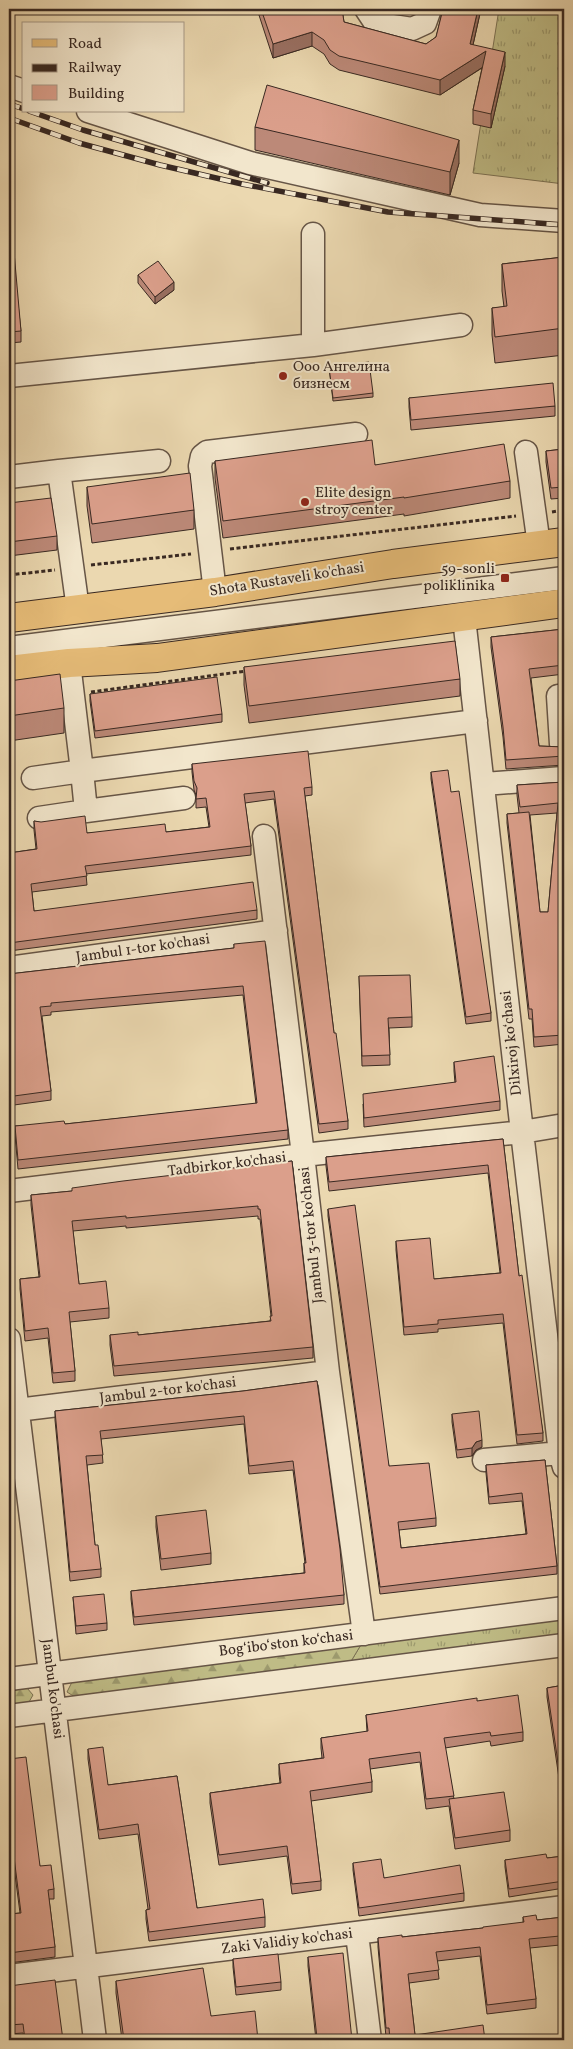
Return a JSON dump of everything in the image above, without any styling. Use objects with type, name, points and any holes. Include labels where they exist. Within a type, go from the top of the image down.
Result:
[{"type":"main road","name":"Shota Rustaveli ko'chasi","points":[[9,618],[215,592],[393,564],[551,544]]},
{"type":"main road","points":[[9,670],[69,663],[157,658],[564,603]]},
{"type":"street","points":[[366,9],[374,21],[379,24],[412,29],[425,23],[430,9]]},
{"type":"street","points":[[9,86],[22,90]]},
{"type":"street","points":[[91,112],[250,163],[480,215],[564,221]]},
{"type":"street","points":[[313,234],[313,345]]},
{"type":"street","points":[[9,376],[313,345],[461,325]]},
{"type":"street","points":[[215,592],[200,466],[202,456],[207,452],[356,434]]},
{"type":"street","points":[[526,452],[534,514],[551,544]]},
{"type":"street","points":[[9,477],[159,461]]},
{"type":"street","points":[[59,471],[78,609]]},
{"type":"street","points":[[9,638],[397,588],[505,578],[564,570]]},
{"type":"street","points":[[9,648],[564,578]]},
{"type":"street","name":"Dilxiroj ko‘chasi","points":[[464,618],[522,1132],[562,1460]]},
{"type":"street","points":[[69,663],[86,811]]},
{"type":"street","points":[[561,744],[558,696],[564,695]]},
{"type":"street","points":[[33,778],[476,721]]},
{"type":"street","points":[[484,784],[563,778]]},
{"type":"street","points":[[38,818],[184,798]]},
{"type":"street","name":"Jambul 3-tor ko'chasi","points":[[264,836],[328,1372],[364,1634]]},
{"type":"street","name":"Jambul 1-tor ko'chasi","points":[[9,968],[276,931]]},
{"type":"street","name":"Tadbirkor ko'chasi","points":[[9,1191],[522,1132],[564,1125]]},
{"type":"street","name":"Jambul ko'chasi","points":[[9,1339],[13,1410],[56,1710],[94,2040]]},
{"type":"street","name":"Jambul 2-tor ko'chasi","points":[[13,1410],[328,1372]]},
{"type":"street","points":[[484,1460],[562,1460]]},
{"type":"street","name":"Bogʻiboʻston koʻchasi","points":[[9,1679],[564,1608]]},
{"type":"street","points":[[9,1716],[564,1645]]},
{"type":"street","name":"Zaki Validiy ko'chasi","points":[[9,1976],[564,1907]]},
{"type":"street","points":[[357,1934],[370,2040]]},
{"type":"path","points":[[9,575],[564,510]]},
{"type":"path","points":[[74,694],[253,671]]},
{"type":"green space","points":[[499,9],[564,9],[564,184],[473,173]]},
{"type":"green space","points":[[564,1618],[564,1636],[350,1663],[362,1643]]},
{"type":"green space","points":[[362,1643],[350,1663],[75,1697],[67,1692],[72,1682]]},
{"type":"green space","points":[[27,1688],[33,1695],[29,1702],[9,1705],[9,1691]]},
{"type":"building","points":[[261,9],[298,9],[299,13],[308,9],[342,9],[344,22],[426,44],[436,37],[443,9],[478,9],[470,44],[505,52],[491,114],[473,110],[486,51],[440,80],[339,56],[330,50],[324,40],[312,32],[273,44]]},
{"type":"building","points":[[267,85],[459,140],[450,172],[255,127]]},
{"type":"building","points":[[9,222],[12,229],[21,331],[9,332]]},
{"type":"building","points":[[564,257],[564,328],[495,337],[492,308],[507,306],[502,264]]},
{"type":"building","points":[[158,261],[174,282],[155,297],[138,275]]},
{"type":"building","points":[[369,362],[373,393],[333,398],[329,367]]},
{"type":"building","points":[[553,383],[555,406],[411,420],[409,398]]},
{"type":"building","points":[[372,440],[375,465],[504,444],[510,481],[404,498],[223,521],[215,461]]},
{"type":"building","points":[[564,449],[564,487],[551,488],[546,451]]},
{"type":"building","points":[[190,473],[194,510],[92,524],[87,487]]},
{"type":"building","points":[[51,498],[57,536],[9,542],[9,503]]},
{"type":"building","points":[[564,629],[564,665],[529,669],[539,746],[564,747],[564,756],[506,760],[491,637]]},
{"type":"building","points":[[455,641],[460,679],[249,706],[244,667]]},
{"type":"building","points":[[60,674],[64,708],[9,716],[9,681]]},
{"type":"building","points":[[217,677],[222,714],[95,731],[90,694]]},
{"type":"building","points":[[308,751],[312,787],[304,788],[334,1033],[336,1033],[348,1121],[319,1124],[274,791],[244,794],[251,846],[85,866],[87,876],[31,884],[34,911],[253,882],[257,910],[9,943],[9,853],[37,849],[34,821],[41,822],[85,816],[87,833],[165,824],[166,832],[210,827],[206,798],[196,799],[197,788],[194,781],[192,764]]},
{"type":"building","points":[[448,770],[451,792],[459,791],[491,1013],[466,1017],[431,772]]},
{"type":"building","points":[[564,782],[564,1035],[534,1037],[532,1009],[529,1009],[507,814],[529,812],[540,912],[548,912],[558,803],[520,807],[517,785]]},
{"type":"building","points":[[265,941],[288,1130],[18,1160],[15,1126],[64,1121],[65,1124],[257,1103],[243,986],[51,1003],[51,1006],[40,1007],[51,1091],[14,1096],[9,1055],[9,974],[234,948],[234,944]]},
{"type":"building","points":[[410,975],[412,1017],[388,1018],[390,1055],[362,1056],[359,976]]},
{"type":"building","points":[[494,1056],[500,1101],[364,1118],[363,1094],[456,1082],[454,1062]]},
{"type":"building","points":[[503,1139],[519,1276],[522,1275],[543,1433],[517,1435],[503,1314],[438,1320],[438,1324],[404,1327],[396,1241],[430,1238],[434,1279],[501,1273],[488,1165],[329,1182],[326,1157]]},
{"type":"building","points":[[292,1161],[313,1347],[114,1366],[110,1335],[138,1332],[138,1335],[271,1321],[260,1209],[258,1209],[258,1206],[72,1221],[79,1284],[106,1281],[109,1308],[69,1312],[75,1371],[53,1373],[48,1328],[25,1331],[20,1279],[40,1277],[31,1195],[72,1191],[72,1188],[123,1181]]},
{"type":"building","points":[[355,1205],[389,1466],[429,1463],[436,1518],[398,1522],[401,1548],[527,1534],[522,1493],[489,1497],[486,1465],[545,1460],[557,1566],[380,1587],[328,1209]]},
{"type":"building","points":[[317,1381],[340,1549],[344,1595],[134,1617],[131,1591],[305,1573],[304,1563],[306,1563],[293,1461],[249,1466],[244,1416],[100,1431],[103,1455],[86,1456],[95,1545],[98,1545],[101,1569],[70,1572],[55,1411],[243,1391]]},
{"type":"building","points":[[479,1411],[482,1440],[476,1442],[472,1448],[457,1450],[452,1414]]},
{"type":"building","points":[[206,1510],[211,1553],[161,1559],[156,1516]]},
{"type":"building","points":[[104,1594],[107,1623],[76,1626],[73,1597]]},
{"type":"building","points":[[564,1685],[564,1803],[547,1688]]},
{"type":"building","points":[[518,1695],[523,1732],[491,1736],[490,1732],[444,1738],[454,1796],[426,1799],[420,1752],[369,1759],[372,1782],[310,1791],[321,1881],[292,1884],[287,1846],[219,1855],[210,1793],[281,1783],[279,1764],[324,1758],[321,1738],[368,1731],[366,1715],[477,1698],[477,1701]]},
{"type":"building","points":[[103,1747],[108,1785],[177,1776],[197,1908],[263,1899],[265,1917],[149,1932],[146,1910],[150,1909],[138,1824],[99,1830],[88,1749]]},
{"type":"building","points":[[26,1757],[40,1866],[51,1865],[54,1889],[48,1890],[55,1947],[9,1953],[9,1914],[21,1913],[14,1857],[10,1857],[9,1845],[9,1759]]},
{"type":"building","points":[[504,1792],[510,1830],[455,1838],[449,1799]]},
{"type":"building","points":[[546,1854],[547,1858],[564,1856],[564,1881],[509,1889],[505,1860]]},
{"type":"building","points":[[381,1859],[384,1878],[460,1865],[464,1893],[359,1908],[353,1863]]},
{"type":"building","points":[[536,1915],[537,1920],[564,1917],[564,1971],[560,1936],[529,1939],[536,1999],[487,2005],[480,1947],[436,1952],[439,1970],[408,1974],[415,2035],[483,2025],[485,2040],[390,2040],[389,2028],[386,2028],[378,1938],[483,1928],[524,1922],[523,1917]]},
{"type":"building","points":[[343,1953],[352,2040],[330,2040],[330,2037],[317,2038],[308,1957]]},
{"type":"building","points":[[278,1954],[281,1982],[236,1987],[233,1959]]},
{"type":"building","points":[[203,1968],[211,2016],[255,2011],[258,2040],[124,2040],[116,1981]]},
{"type":"building","points":[[55,1980],[63,2040],[25,2040],[23,2024],[9,2025],[9,1986]]},
{"type":"railway","points":[[9,104],[22,108]]},
{"type":"railway","points":[[32,112],[83,130],[267,183]]},
{"type":"railway","points":[[9,118],[79,143],[160,165],[242,184],[388,212],[564,225]]},
{"type":"place","name":"Ооо Ангелина бизнесм","points":[[283,376]]},
{"type":"place","name":"Elite design stroy center","points":[[305,502]]},
{"type":"place","name":"59-sonli poliklinika","points":[[505,578]]}]
